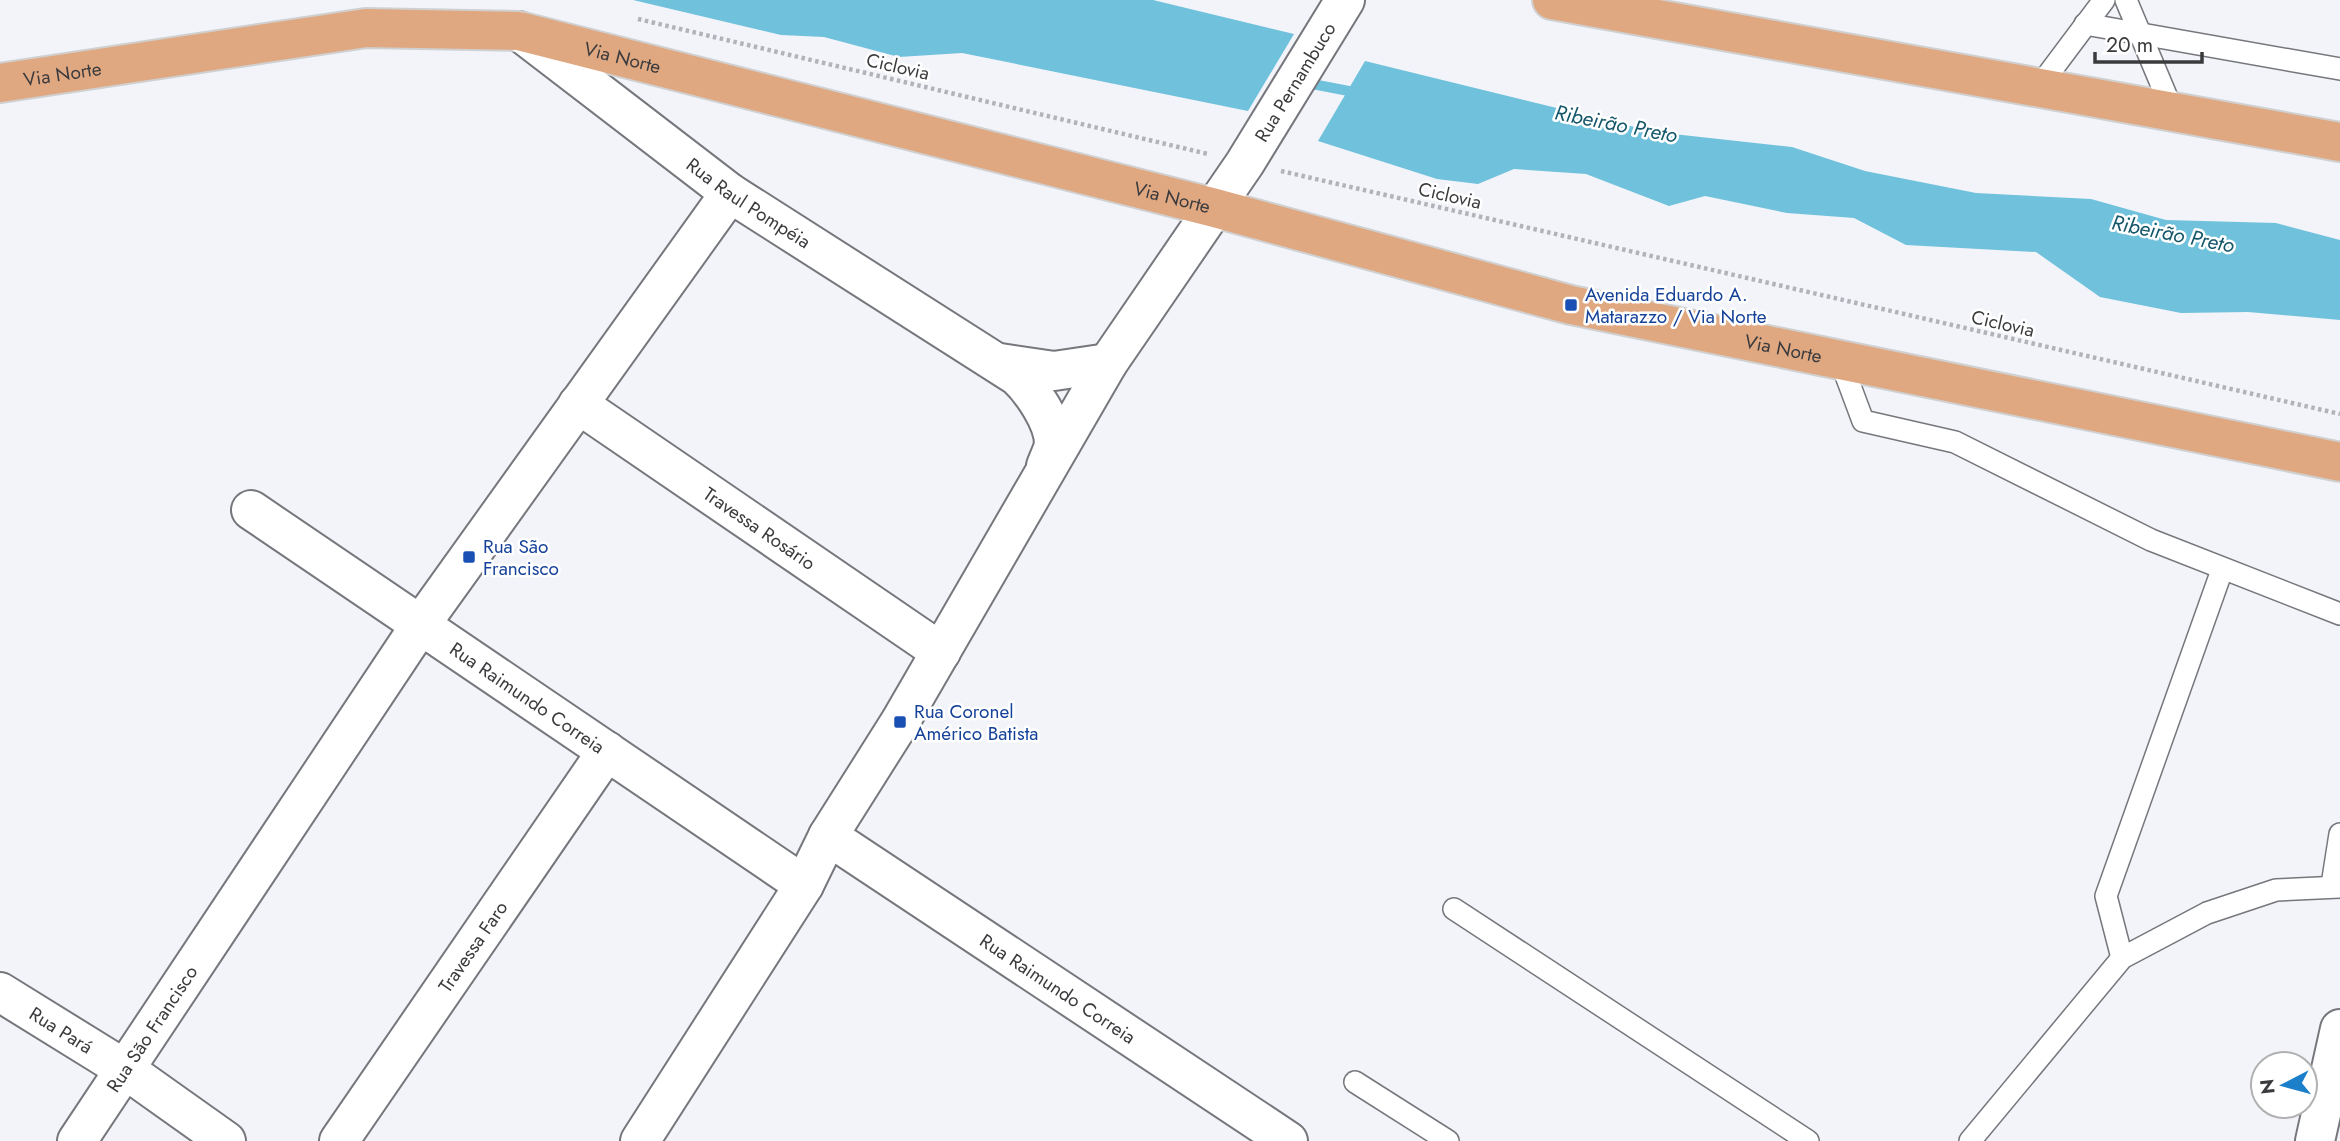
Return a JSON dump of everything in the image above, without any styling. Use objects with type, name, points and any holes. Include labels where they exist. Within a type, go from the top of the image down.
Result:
[{"type":"main road","points":[[1552,0],[2340,142]]},
{"type":"main road","name":"Via Norte","points":[[0,83],[366,27],[519,32],[1215,208],[1571,305],[2340,462]]},
{"type":"street","name":"Rua Pernambuco","points":[[1245,163],[1339,10]]},
{"type":"street","name":"Rua Raul Pompéia","points":[[519,32],[730,193],[1017,376],[1038,400],[1054,445],[1045,468]]},
{"type":"street","points":[[640,1141],[804,885],[828,836],[941,652],[1108,363],[1245,163]]},
{"type":"street","name":"Rua São Francisco","points":[[77,1141],[421,624],[730,193]]},
{"type":"street","name":"Rua Raul Pompéia","points":[[990,360],[1022,369],[1054,371],[1108,363]]},
{"type":"street","name":"Travessa Rosário","points":[[578,404],[941,652]]},
{"type":"street","name":"Rua Raimundo Correia","points":[[251,510],[804,885]]},
{"type":"street","name":"Travessa Faro","points":[[339,1141],[607,751]]},
{"type":"street","name":"Rua Raimundo Correia","points":[[828,836],[1289,1141]]},
{"type":"street","name":"Rua Pará","points":[[0,992],[126,1070],[226,1141]]},
{"type":"street","points":[[2315,1141],[2340,1029]]},
{"type":"lane","points":[[2038,88],[2104,0]]},
{"type":"lane","points":[[2126,0],[2143,34],[2173,112]]},
{"type":"lane","points":[[2085,24],[2340,69]]},
{"type":"lane","points":[[1841,362],[1863,421],[1955,442],[2118,524],[2222,570],[2340,614]]},
{"type":"lane","points":[[2122,958],[2106,895],[2222,570]]},
{"type":"lane","points":[[1970,1141],[2122,958],[2218,909],[2276,890],[2336,886],[2340,834]]},
{"type":"lane","points":[[1454,909],[1808,1141]]},
{"type":"lane","points":[[1355,1082],[1448,1141]]},
{"type":"path","name":"Ciclovia","points":[[636,19],[1245,163],[2340,415]]},
{"type":"water","points":[[633,0],[1153,0],[1294,34],[1248,111],[962,53],[899,57],[824,37],[781,35]]},
{"type":"water","points":[[1365,61],[1655,132],[1792,147],[1865,171],[1976,193],[2091,199],[2166,220],[2276,223],[2340,240],[2340,320],[2248,312],[2181,313],[2100,297],[2036,252],[1906,245],[1854,218],[1787,213],[1705,196],[1669,206],[1586,174],[1514,169],[1478,184],[1437,179],[1318,141]]},
{"type":"waterway","name":"Ribeirão Preto","points":[[1302,82],[1359,93]]},
{"type":"place","name":"Avenida Eduardo A. Matarazzo / Via Norte","points":[[1571,305]]},
{"type":"place","name":"Rua São Francisco","points":[[469,557]]},
{"type":"place","name":"Rua Coronel Américo Batista","points":[[900,722]]}]
